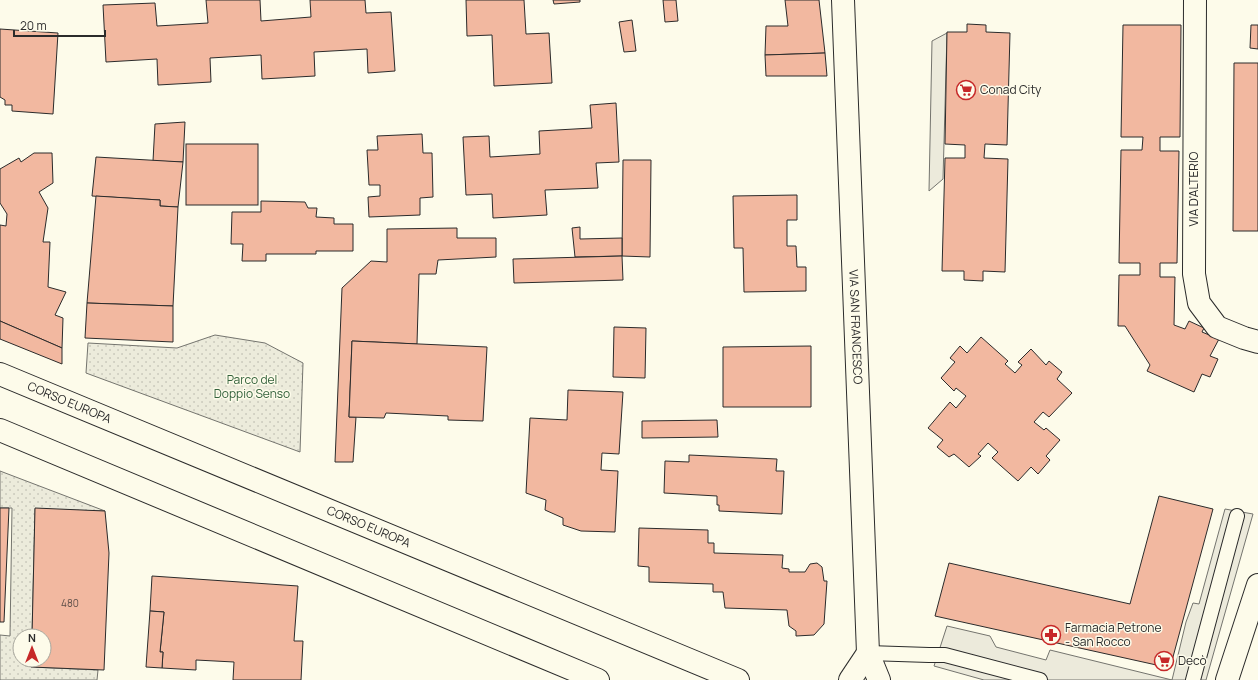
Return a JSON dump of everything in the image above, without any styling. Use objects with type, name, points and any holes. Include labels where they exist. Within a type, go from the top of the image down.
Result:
[{"type":"main road","name":"VIA SAN FRANCESCO","points":[[843,0],[868,652],[879,680]]},
{"type":"main road","name":"VIA D'ALTERIO","points":[[1195,0],[1194,274],[1199,303],[1217,327],[1258,342]]},
{"type":"main road","name":"CORSO EUROPA","points":[[0,374],[738,680]]},
{"type":"main road","points":[[0,430],[598,680]]},
{"type":"main road","points":[[1227,680],[1258,585]]},
{"type":"main road","points":[[850,680],[868,652]]},
{"type":"lane","points":[[1193,680],[1237,516]]},
{"type":"lane","points":[[868,652],[929,655],[945,654],[1040,680]]},
{"type":"green space","name":"Parco del Doppio Senso","points":[[215,335],[265,343],[303,363],[300,452],[86,373],[88,343],[177,348]]},
{"type":"green space","points":[[0,471],[105,511],[35,509],[32,628],[12,628],[12,668],[98,670],[97,680],[0,680],[0,635],[10,636],[12,508],[0,508]]},
{"type":"shaded area","points":[[947,33],[943,179],[929,191],[932,41]]},
{"type":"shaded area","points":[[1225,509],[1253,514],[1206,680],[1172,680],[1186,622],[1193,603],[1199,604]]},
{"type":"shaded area","points":[[947,626],[990,636],[996,647],[1046,660],[1050,650],[1172,680],[984,680],[934,666]]},
{"type":"building","points":[[206,0],[260,0],[261,21],[311,17],[310,0],[365,0],[366,13],[391,12],[395,71],[368,73],[367,49],[314,52],[315,76],[262,79],[261,55],[210,58],[211,82],[158,85],[157,59],[106,62],[103,5],[155,3],[157,26],[208,23]]},
{"type":"building","points":[[466,0],[524,0],[526,34],[549,33],[552,83],[494,86],[492,35],[467,36]]},
{"type":"building","points":[[553,0],[580,0],[580,2],[554,4]]},
{"type":"building","points":[[663,0],[676,0],[678,21],[665,22]]},
{"type":"building","points":[[785,0],[819,0],[825,53],[765,55],[766,26],[788,26]]},
{"type":"building","points":[[632,20],[636,51],[624,52],[619,22]]},
{"type":"building","points":[[967,24],[986,25],[986,32],[1010,33],[1007,145],[985,144],[984,158],[1008,159],[1005,272],[983,271],[983,281],[964,280],[964,271],[942,271],[945,158],[965,158],[965,145],[945,144],[947,32],[967,32]]},
{"type":"building","points":[[1123,25],[1181,25],[1180,137],[1160,137],[1160,151],[1179,151],[1177,263],[1160,263],[1160,277],[1175,277],[1174,325],[1185,329],[1189,321],[1204,328],[1202,332],[1219,339],[1210,356],[1218,359],[1210,377],[1202,374],[1194,392],[1147,371],[1150,365],[1125,326],[1118,326],[1119,275],[1140,275],[1140,263],[1119,263],[1121,150],[1142,150],[1143,137],[1121,137]]},
{"type":"building","points":[[1251,25],[1258,25],[1258,49],[1250,48]]},
{"type":"building","points":[[0,29],[58,33],[53,114],[12,111],[12,105],[5,105],[5,100],[0,97]]},
{"type":"building","points":[[825,53],[827,76],[766,76],[765,55]]},
{"type":"building","points":[[1234,63],[1258,63],[1258,231],[1233,231]]},
{"type":"building","points":[[616,103],[619,162],[596,163],[598,188],[545,190],[547,215],[493,218],[492,194],[466,195],[463,137],[489,136],[490,157],[540,154],[539,131],[592,128],[590,105]]},
{"type":"building","points":[[185,122],[183,162],[153,161],[155,124]]},
{"type":"building","points":[[422,134],[423,153],[432,153],[433,197],[420,198],[420,215],[369,217],[368,197],[380,196],[380,185],[369,185],[367,150],[378,150],[377,136]]},
{"type":"building","points":[[186,144],[258,144],[258,205],[186,205]]},
{"type":"building","points":[[34,153],[52,153],[53,183],[39,192],[48,208],[43,242],[50,242],[48,287],[66,292],[55,315],[63,318],[62,348],[0,321],[0,225],[6,226],[7,214],[0,203],[0,169],[19,158],[21,162]]},
{"type":"building","points":[[96,157],[183,162],[178,207],[160,206],[160,200],[92,196]]},
{"type":"building","points":[[623,160],[651,160],[650,257],[622,256]]},
{"type":"building","points":[[797,195],[797,220],[787,220],[787,246],[796,246],[797,267],[806,267],[806,291],[744,292],[743,248],[734,248],[733,196]]},
{"type":"building","points":[[96,196],[160,200],[160,206],[178,207],[173,306],[87,303]]},
{"type":"building","points":[[261,201],[305,202],[308,208],[317,208],[316,217],[334,218],[334,224],[353,224],[353,251],[316,251],[316,254],[266,254],[266,261],[242,261],[243,244],[231,244],[232,212],[261,212]]},
{"type":"building","points":[[580,227],[580,239],[622,238],[622,256],[575,257],[572,228]]},
{"type":"building","points":[[457,228],[457,238],[496,238],[496,257],[438,260],[436,274],[419,274],[417,344],[352,341],[349,417],[356,417],[353,462],[335,462],[342,288],[371,261],[387,262],[387,229]]},
{"type":"building","points":[[622,256],[623,280],[514,283],[513,259]]},
{"type":"building","points":[[87,303],[173,306],[173,342],[85,338]]},
{"type":"building","points":[[0,321],[62,348],[62,364],[0,339]]},
{"type":"building","points":[[614,327],[646,328],[645,378],[613,377]]},
{"type":"building","points":[[981,337],[1008,361],[1005,364],[1015,373],[1022,365],[1018,362],[1031,349],[1046,365],[1049,361],[1062,372],[1057,379],[1072,393],[1049,417],[1043,412],[1034,422],[1044,430],[1046,428],[1060,440],[1046,456],[1050,460],[1038,474],[1031,467],[1018,481],[992,458],[998,452],[988,443],[978,454],[981,456],[969,467],[954,454],[949,457],[937,447],[943,440],[928,428],[950,402],[956,408],[966,396],[956,388],[954,391],[941,378],[955,362],[950,358],[960,346],[967,353]]},
{"type":"building","points":[[352,341],[487,347],[483,421],[448,420],[448,416],[386,413],[384,418],[349,417]]},
{"type":"building","points":[[811,346],[811,407],[723,407],[723,347]]},
{"type":"building","points":[[568,390],[623,392],[619,454],[602,453],[601,470],[618,471],[615,532],[581,531],[563,525],[563,518],[545,510],[546,500],[526,493],[530,418],[567,420]]},
{"type":"building","points":[[717,420],[718,437],[642,438],[642,421]]},
{"type":"building","points":[[689,455],[777,459],[776,471],[784,471],[782,514],[719,511],[717,496],[664,493],[665,461],[689,462]]},
{"type":"building","points":[[1159,496],[1213,509],[1170,668],[935,616],[949,563],[1130,604]]},
{"type":"building","points":[[0,508],[9,508],[4,622],[0,622]]},
{"type":"building","points":[[35,508],[105,511],[109,553],[104,670],[52,668],[52,628],[32,628]]},
{"type":"building","points":[[639,528],[708,530],[708,543],[714,543],[714,553],[783,555],[782,568],[789,569],[789,572],[805,572],[810,564],[817,563],[822,567],[824,581],[827,581],[824,624],[814,635],[796,636],[796,631],[789,626],[787,610],[725,608],[723,592],[713,592],[713,584],[649,582],[649,567],[638,566]]},
{"type":"building","points":[[152,576],[298,586],[294,641],[303,641],[301,680],[233,680],[234,662],[196,660],[196,670],[162,668],[163,652],[160,652],[164,612],[150,611]]},
{"type":"building","points":[[150,611],[164,612],[160,652],[163,652],[162,668],[146,667]]},
{"type":"place","name":"Conad City","points":[[966,90]]},
{"type":"place","name":"Farmacia Petrone - San Rocco","points":[[1051,635]]},
{"type":"place","name":"Decò","points":[[1164,661]]}]
